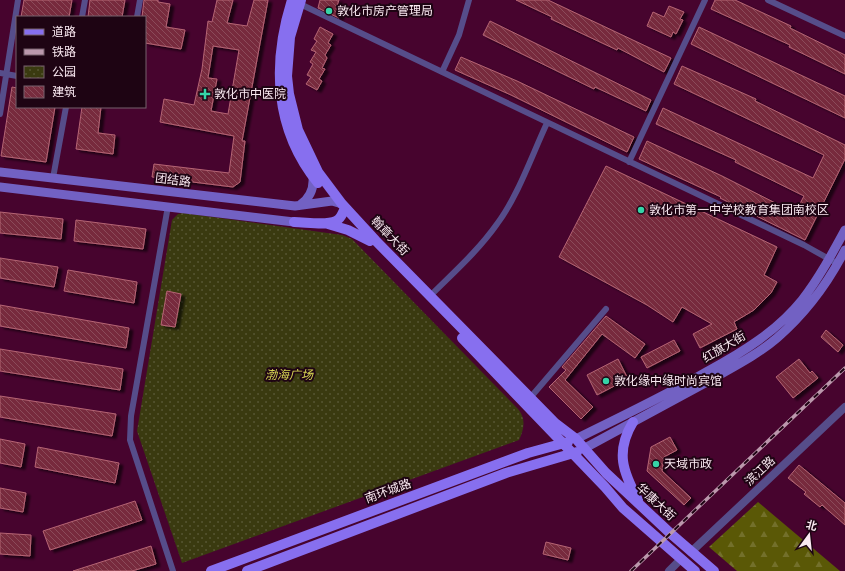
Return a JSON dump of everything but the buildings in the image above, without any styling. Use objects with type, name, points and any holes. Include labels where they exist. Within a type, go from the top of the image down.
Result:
[{"type":"main road","name":"翰章大街","points":[[298,2],[287,16],[280,54],[281,96],[289,130],[303,161],[313,177],[370,241],[573,454]]},
{"type":"main road","name":"翰章大街","points":[[298,2],[287,56],[287,76],[292,112],[304,146],[340,207],[555,423],[576,439]]},
{"type":"main road","name":"团结路","points":[[0,172],[300,205],[340,207]]},
{"type":"main road","points":[[300,205],[310,195],[314,186],[313,177]]},
{"type":"main road","points":[[0,187],[294,222],[324,223],[336,221],[340,207]]},
{"type":"main road","points":[[324,223],[348,230],[370,241]]},
{"type":"main road","name":"红旗大街","points":[[584,448],[744,361],[772,341],[809,306],[834,261],[845,230]]},
{"type":"main road","name":"红旗大街","points":[[576,439],[677,389],[758,341],[785,318],[845,250]]},
{"type":"main road","points":[[633,422],[627,432],[623,445],[622,459],[626,474],[642,507]]},
{"type":"main road","name":"南环城路","points":[[211,571],[528,453],[576,439]]},
{"type":"main road","name":"华康大街","points":[[576,439],[606,473],[691,552],[714,571]]},
{"type":"main road","name":"南环城路","points":[[247,571],[506,473],[573,454],[584,448]]},
{"type":"main road","points":[[573,454],[623,508],[695,571]]},
{"type":"street","points":[[0,114],[3,74],[18,0]]},
{"type":"street","points":[[82,16],[85,0]]},
{"type":"street","points":[[137,16],[140,0]]},
{"type":"street","points":[[442,72],[459,35],[470,0]]},
{"type":"street","points":[[629,162],[705,0]]},
{"type":"street","points":[[768,0],[845,36]]},
{"type":"street","points":[[298,2],[834,261]]},
{"type":"street","points":[[3,74],[16,76]]},
{"type":"street","points":[[53,178],[66,108]]},
{"type":"street","points":[[430,296],[485,240],[498,224],[508,207],[547,123]]},
{"type":"street","points":[[168,206],[131,416],[130,440],[173,571]]},
{"type":"street","points":[[530,398],[606,309]]},
{"type":"street","name":"滨江路","points":[[691,552],[845,407]]},
{"type":"street","points":[[669,571],[681,559]]},
{"type":"green space","name":"渤海广场","points":[[183,213],[342,235],[352,239],[519,410],[523,417],[524,425],[519,440],[182,563],[137,431],[172,220],[178,214]]},
{"type":"green space","points":[[758,502],[840,571],[737,571],[709,547]]},
{"type":"railway","points":[[631,571],[845,368]]},
{"type":"place","name":"敦化市房产管理局","points":[[329,11]]},
{"type":"place","name":"敦化市中医院","points":[[205,94]]},
{"type":"place","name":"敦化市第一中学校教育集团南校区","points":[[641,210]]},
{"type":"place","name":"敦化缘中缘时尚宾馆","points":[[606,381]]},
{"type":"place","name":"天域市政","points":[[656,464]]}]
